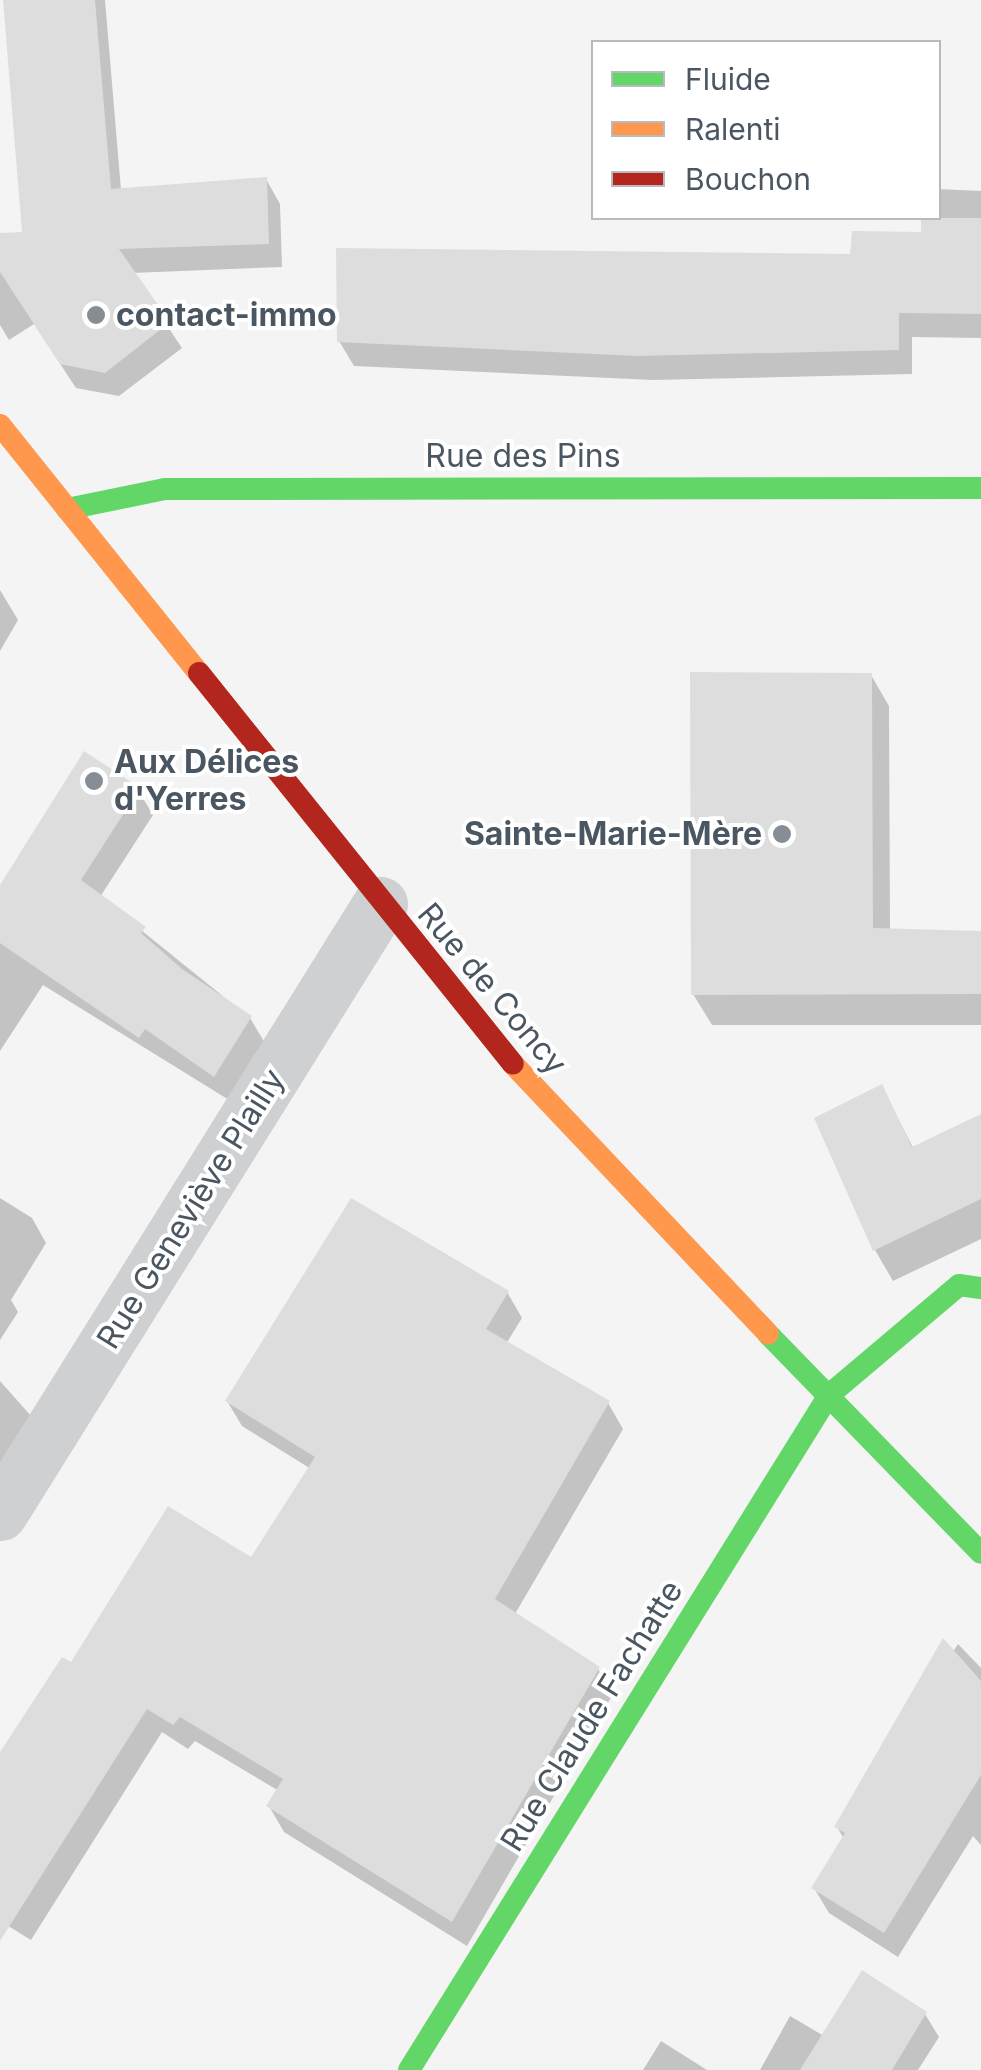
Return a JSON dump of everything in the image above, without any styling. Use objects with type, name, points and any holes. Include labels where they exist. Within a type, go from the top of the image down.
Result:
[{"type":"street","name":"Rue de Concy","points":[[0,425],[380,904],[558,1118],[981,1553]]},
{"type":"street","name":"Rue des Pins","points":[[67,509],[165,489],[981,488]]},
{"type":"street","name":"Rue Geneviève Plailly","points":[[0,1514],[380,904]]},
{"type":"street","name":"Rue Claude Fachatte","points":[[409,2070],[829,1395],[958,1286],[981,1288]]},
{"type":"building","points":[[3,0],[95,0],[111,189],[267,177],[269,244],[119,249],[170,322],[105,373],[60,364],[0,272],[0,233],[22,232]]},
{"type":"building","points":[[981,218],[981,314],[899,313],[899,350],[637,356],[337,342],[336,248],[850,254],[852,231],[921,232],[921,220]]},
{"type":"building","name":"Sainte-Marie-Mère","points":[[690,672],[872,673],[873,928],[981,931],[981,994],[691,995]]},
{"type":"building","points":[[84,751],[140,788],[81,880],[146,927],[141,933],[182,969],[252,1016],[214,1077],[145,1029],[139,1038],[0,943],[0,885]]},
{"type":"building","points":[[882,1084],[912,1147],[981,1114],[981,1199],[873,1251],[814,1118]]},
{"type":"building","points":[[351,1198],[509,1291],[486,1329],[610,1401],[495,1599],[600,1667],[452,1922],[266,1806],[283,1779],[180,1717],[173,1725],[147,1709],[0,1941],[0,1752],[62,1657],[71,1662],[168,1506],[251,1557],[315,1457],[225,1401]]},
{"type":"building","points":[[943,1638],[981,1681],[981,1775],[884,1933],[811,1888],[845,1833],[834,1827]]},
{"type":"building","points":[[862,1970],[927,2012],[892,2070],[800,2070]]},
{"type":"traffic: fast","points":[[67,509],[165,489],[981,488]]},
{"type":"traffic: fast","points":[[409,2070],[829,1395],[959,1285],[981,1288]]},
{"type":"traffic: fast","points":[[768,1334],[981,1553]]},
{"type":"traffic: slow","points":[[0,425],[199,673]]},
{"type":"traffic: slow","points":[[513,1064],[768,1334]]},
{"type":"traffic: jam","points":[[199,673],[513,1064]]},
{"type":"place","name":"contact-immo","points":[[96,315]]},
{"type":"place","name":"Aux Délices d'Yerres","points":[[94,781]]},
{"type":"place","name":"Sainte-Marie-Mère","points":[[782,834]]}]
